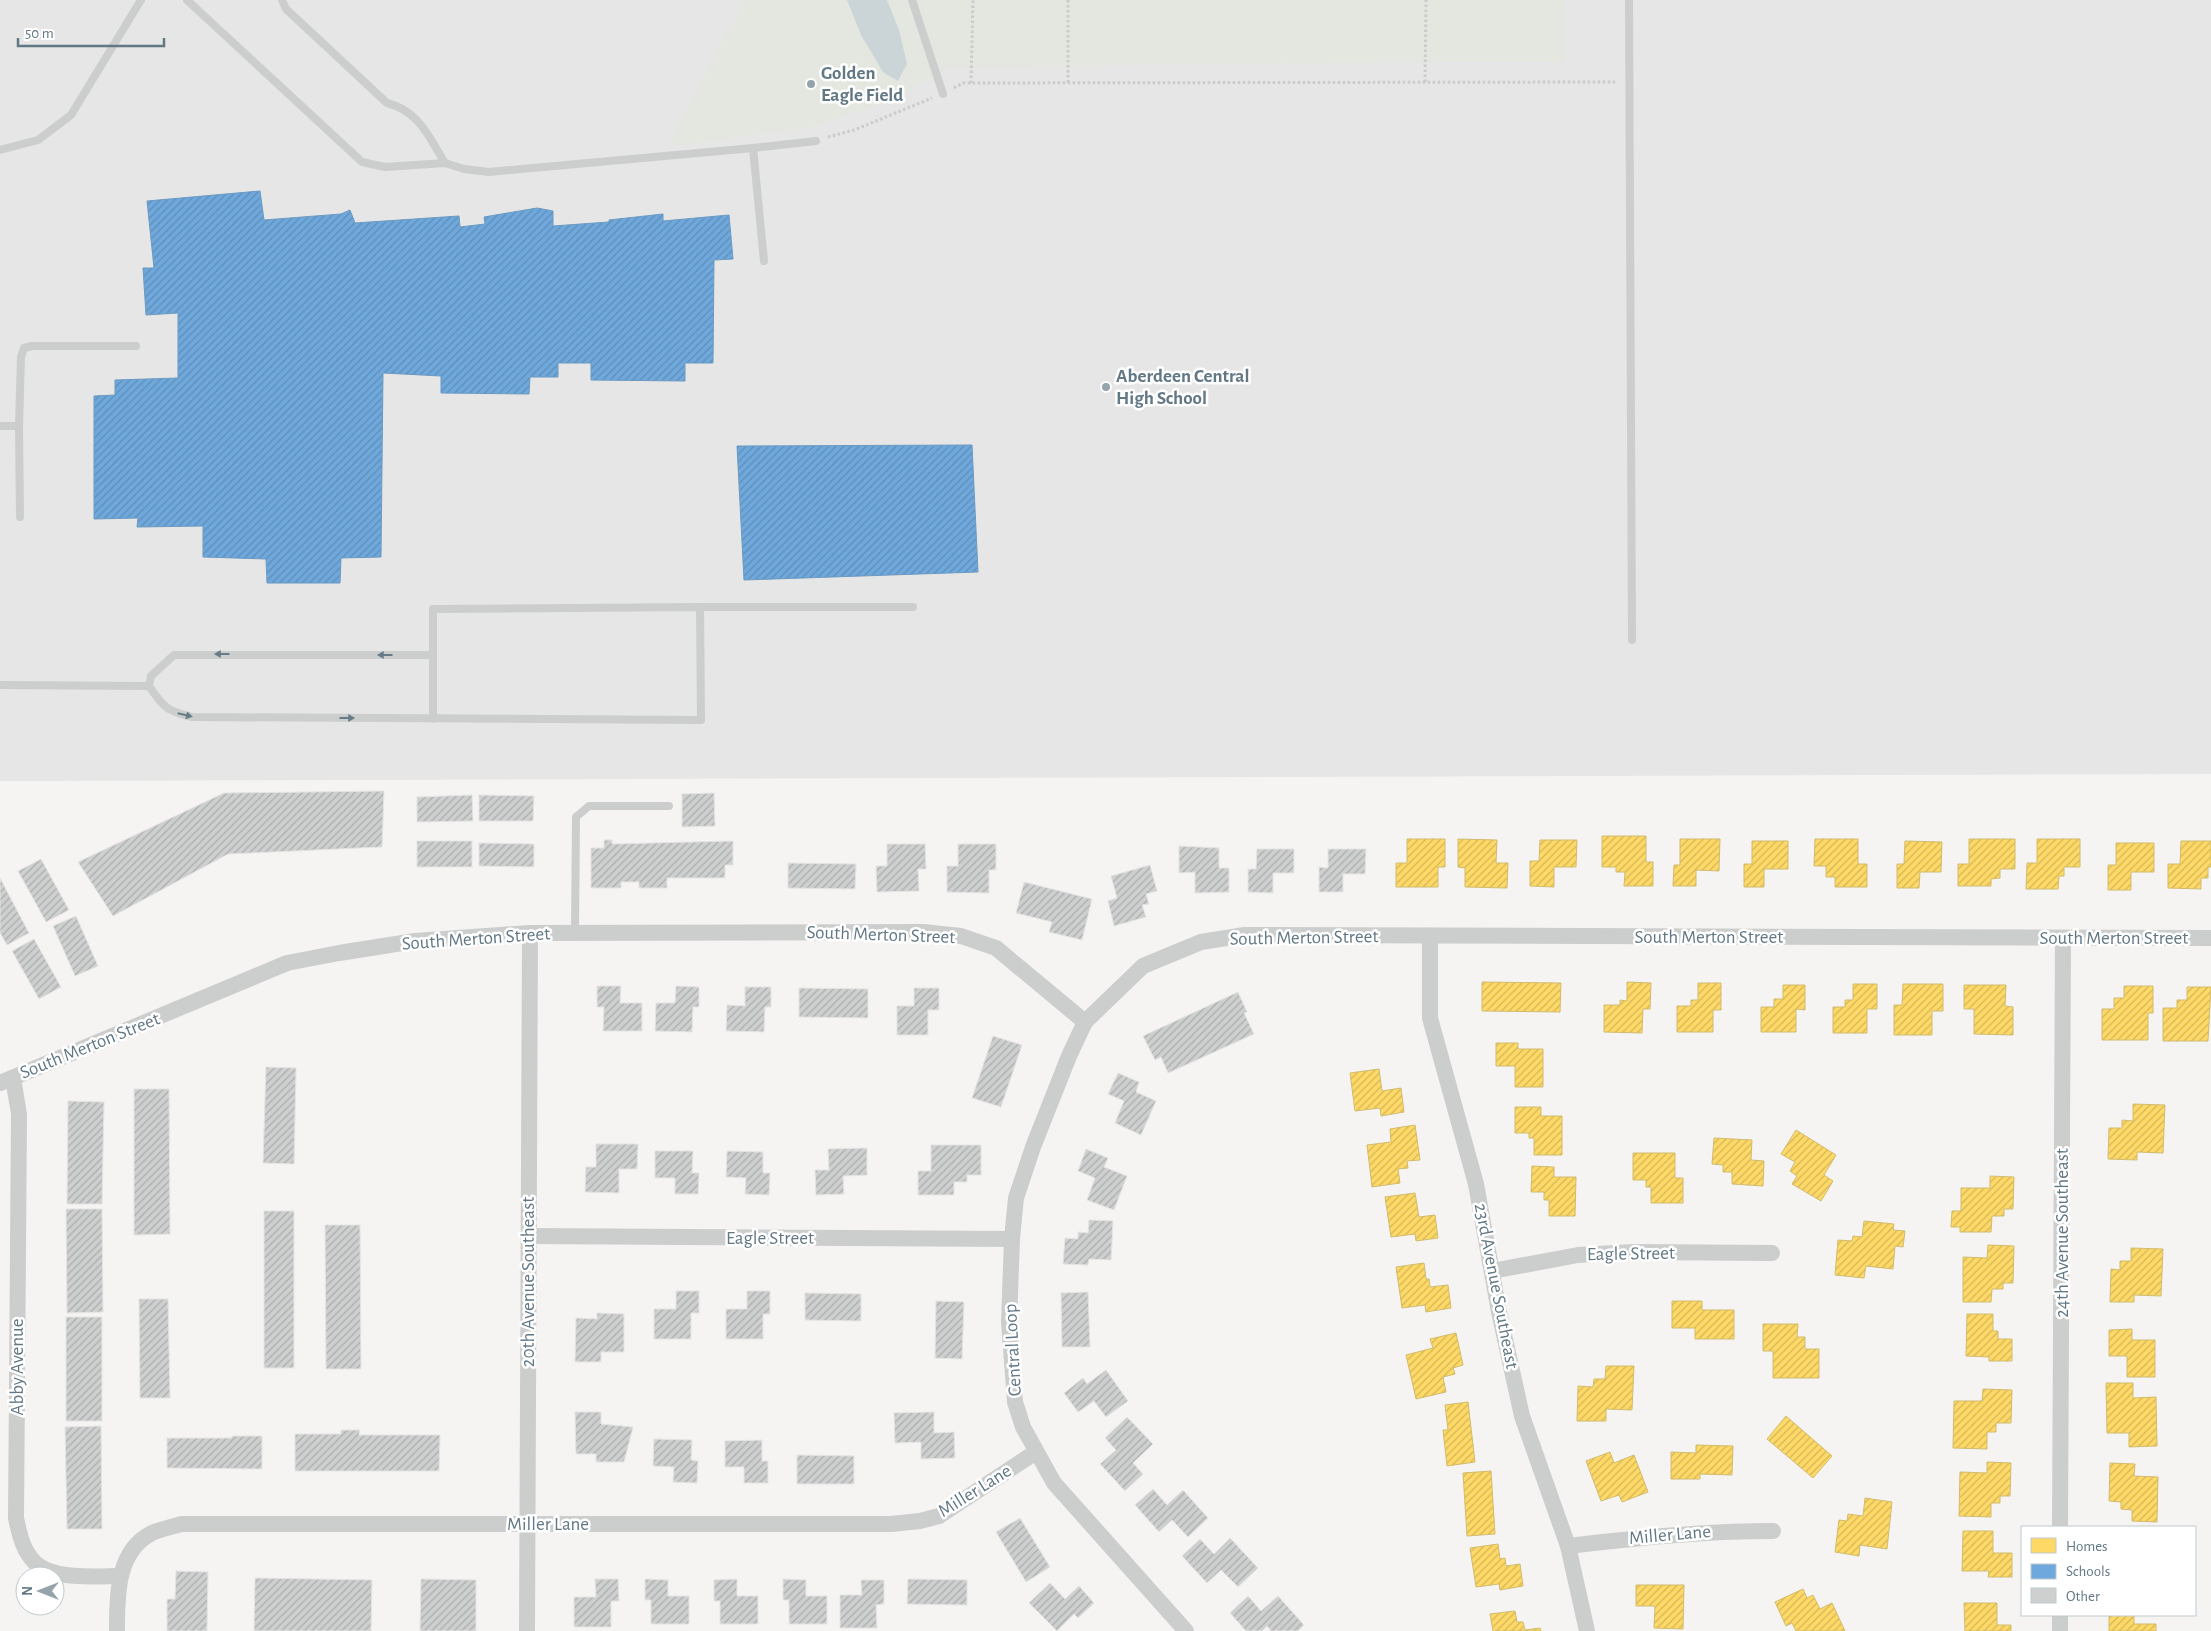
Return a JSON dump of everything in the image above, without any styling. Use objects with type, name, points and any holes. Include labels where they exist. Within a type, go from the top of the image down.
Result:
[{"type":"street","name":"South Merton Street","points":[[7,1081],[287,963],[415,941],[530,933],[923,932],[961,936],[996,948],[1085,1022],[1143,966],[1201,942],[1245,935],[2211,938]]},
{"type":"street","name":"20th Avenue Southeast","points":[[527,1631],[530,933]]},
{"type":"street","name":"23rd Avenue Southeast","points":[[1430,936],[1430,1018],[1476,1184],[1499,1312],[1522,1416],[1568,1546],[1587,1631]]},
{"type":"street","name":"24th Avenue Southeast","points":[[2060,1526],[2063,938]]},
{"type":"street","name":"Central Loop","points":[[1085,1022],[1068,1056],[1033,1147],[1016,1198],[1012,1239],[1009,1322],[1015,1402],[1023,1428],[1054,1483],[1186,1631]]},
{"type":"street","name":"Abby Avenue","points":[[7,1081],[19,1114],[16,1518],[21,1540],[30,1558],[39,1567],[53,1573],[86,1576],[120,1576]]},
{"type":"street","name":"Eagle Street","points":[[528,1236],[1012,1239]]},
{"type":"street","name":"Eagle Street","points":[[1492,1271],[1578,1255],[1634,1252],[1772,1253]]},
{"type":"street","name":"Miller Lane","points":[[117,1631],[120,1576],[129,1555],[150,1534],[181,1524],[891,1524],[920,1521],[939,1516],[1036,1452]]},
{"type":"street","name":"Miller Lane","points":[[1568,1546],[1704,1532],[1773,1531]]},
{"type":"street","points":[[2060,1616],[2060,1631]]},
{"type":"lane","points":[[0,150],[38,140],[71,115],[141,0]]},
{"type":"lane","points":[[187,0],[362,162],[385,167],[445,163],[464,169],[489,172],[816,141]]},
{"type":"lane","points":[[282,0],[286,9],[387,103],[401,107],[416,118],[445,163]]},
{"type":"lane","points":[[912,0],[942,94]]},
{"type":"lane","points":[[1629,0],[1632,640]]},
{"type":"lane","points":[[753,148],[764,261]]},
{"type":"lane","points":[[20,517],[21,357],[24,348],[32,346],[136,346]]},
{"type":"lane","points":[[0,426],[20,426]]},
{"type":"lane","points":[[433,656],[174,655],[151,676],[149,686],[158,700],[171,712],[192,718],[701,720],[700,607]]},
{"type":"lane","points":[[433,719],[433,609],[913,607]]},
{"type":"lane","points":[[0,685],[149,686]]},
{"type":"lane","points":[[575,933],[576,817],[589,806],[668,806]]},
{"type":"path","points":[[971,83],[972,0]]},
{"type":"path","points":[[1068,0],[1068,83]]},
{"type":"path","points":[[1425,82],[1426,0]]},
{"type":"path","points":[[816,141],[854,130],[942,94],[963,83],[1630,82]]},
{"type":"shaded area","name":"Aberdeen Central High School","points":[[0,0],[2211,0],[2211,774],[0,781]]},
{"type":"shaded area","name":"Golden Eagle Field","points":[[745,0],[1564,0],[1563,62],[947,67],[894,100],[816,126],[667,147]]},
{"type":"shaded area","points":[[847,0],[887,0],[899,30],[907,64],[898,81],[883,72],[861,35]]},
{"type":"building: Homes","points":[[1602,836],[1646,836],[1646,862],[1653,862],[1653,886],[1624,886],[1625,872],[1616,872],[1616,867],[1602,867]]},
{"type":"building: Homes","points":[[1407,839],[1445,839],[1445,867],[1438,867],[1438,887],[1396,887],[1396,863],[1407,863]]},
{"type":"building: Homes","points":[[1458,839],[1497,840],[1496,863],[1508,863],[1507,888],[1465,887],[1465,868],[1458,867]]},
{"type":"building: Homes","points":[[1680,839],[1720,839],[1719,871],[1696,870],[1696,886],[1673,886],[1674,865],[1680,865]]},
{"type":"building: Homes","points":[[1815,839],[1858,839],[1858,864],[1867,864],[1867,887],[1835,887],[1835,877],[1826,877],[1826,866],[1814,866]]},
{"type":"building: Homes","points":[[1969,839],[2015,839],[2015,869],[2000,869],[2000,878],[1991,879],[1991,886],[1958,886],[1958,864],[1969,864]]},
{"type":"building: Homes","points":[[2037,839],[2080,839],[2080,867],[2064,867],[2064,876],[2059,876],[2058,889],[2026,889],[2027,863],[2037,863]]},
{"type":"building: Homes","points":[[1540,840],[1577,840],[1576,867],[1554,867],[1554,887],[1530,886],[1530,861],[1539,861]]},
{"type":"building: Homes","points":[[1752,841],[1788,841],[1788,869],[1764,869],[1764,887],[1744,887],[1744,864],[1752,864]]},
{"type":"building: Homes","points":[[1905,841],[1942,842],[1941,872],[1920,872],[1919,888],[1897,888],[1897,864],[1904,864]]},
{"type":"building: Homes","points":[[2181,841],[2211,841],[2211,867],[2208,867],[2208,878],[2201,878],[2201,889],[2168,888],[2168,864],[2180,864]]},
{"type":"building: Homes","points":[[2116,843],[2154,843],[2154,872],[2131,872],[2131,890],[2108,890],[2108,865],[2116,865]]},
{"type":"building: Homes","points":[[1482,982],[1561,983],[1560,1012],[1482,1011]]},
{"type":"building: Homes","points":[[1627,982],[1651,983],[1650,1009],[1643,1009],[1642,1033],[1604,1032],[1604,1005],[1620,1005],[1620,1000],[1627,1001]]},
{"type":"building: Homes","points":[[1698,983],[1721,983],[1721,1010],[1713,1010],[1713,1032],[1677,1032],[1677,1006],[1691,1006],[1691,1000],[1698,1000]]},
{"type":"building: Homes","points":[[1853,984],[1877,984],[1877,1009],[1867,1009],[1867,1033],[1833,1033],[1833,1007],[1845,1007],[1845,1000],[1853,1000]]},
{"type":"building: Homes","points":[[1903,984],[1943,984],[1943,1011],[1932,1011],[1932,1035],[1894,1035],[1894,1005],[1902,1005]]},
{"type":"building: Homes","points":[[1783,985],[1805,985],[1805,1010],[1796,1009],[1796,1032],[1761,1032],[1761,1007],[1774,1007],[1774,999],[1783,999]]},
{"type":"building: Homes","points":[[1964,985],[2006,985],[2005,1006],[2013,1007],[2013,1035],[1974,1034],[1974,1009],[1964,1009]]},
{"type":"building: Homes","points":[[2124,986],[2153,986],[2153,1013],[2148,1013],[2148,1040],[2102,1040],[2102,1009],[2114,1009],[2114,998],[2124,998]]},
{"type":"building: Homes","points":[[2187,987],[2211,987],[2208,1041],[2163,1041],[2163,1008],[2177,1008],[2177,1000],[2187,1000]]},
{"type":"building: Homes","points":[[1496,1043],[1518,1043],[1518,1049],[1543,1049],[1543,1087],[1515,1087],[1515,1066],[1496,1066]]},
{"type":"building: Homes","points":[[1379,1069],[1382,1091],[1401,1088],[1404,1112],[1381,1116],[1380,1108],[1355,1111],[1350,1073]]},
{"type":"building: Homes","points":[[2133,1104],[2165,1105],[2163,1153],[2137,1152],[2137,1160],[2108,1159],[2109,1128],[2122,1128],[2122,1120],[2133,1121]]},
{"type":"building: Homes","points":[[1515,1107],[1541,1107],[1541,1116],[1562,1116],[1562,1155],[1534,1155],[1534,1138],[1529,1138],[1529,1133],[1515,1133]]},
{"type":"building: Homes","points":[[1415,1125],[1420,1160],[1407,1161],[1408,1168],[1398,1169],[1400,1183],[1372,1187],[1367,1145],[1391,1142],[1390,1129]]},
{"type":"building: Homes","points":[[1796,1130],[1836,1155],[1824,1175],[1833,1181],[1821,1201],[1792,1184],[1797,1176],[1790,1171],[1795,1162],[1781,1154]]},
{"type":"building: Homes","points":[[1714,1138],[1752,1140],[1751,1160],[1764,1161],[1763,1186],[1732,1184],[1732,1172],[1723,1172],[1723,1165],[1712,1164]]},
{"type":"building: Homes","points":[[1633,1153],[1675,1153],[1675,1178],[1683,1178],[1683,1203],[1651,1203],[1651,1187],[1646,1187],[1646,1180],[1633,1180]]},
{"type":"building: Homes","points":[[1532,1166],[1554,1167],[1554,1177],[1576,1177],[1575,1216],[1549,1216],[1549,1200],[1544,1200],[1544,1192],[1531,1192]]},
{"type":"building: Homes","points":[[1990,1176],[2014,1177],[2013,1209],[2004,1209],[2004,1216],[1992,1216],[1991,1232],[1960,1232],[1960,1227],[1951,1227],[1952,1211],[1961,1211],[1961,1188],[1990,1188]]},
{"type":"building: Homes","points":[[1415,1193],[1419,1217],[1435,1215],[1438,1238],[1416,1241],[1415,1234],[1391,1237],[1385,1197]]},
{"type":"building: Homes","points":[[1864,1221],[1894,1224],[1893,1230],[1905,1231],[1903,1247],[1895,1246],[1893,1269],[1866,1266],[1864,1278],[1835,1275],[1838,1240],[1852,1241],[1853,1236],[1862,1237]]},
{"type":"building: Homes","points":[[1988,1245],[2014,1246],[2013,1283],[2003,1283],[2003,1289],[1992,1289],[1991,1302],[1963,1302],[1963,1257],[1987,1258]]},
{"type":"building: Homes","points":[[2131,1248],[2163,1249],[2161,1296],[2134,1295],[2134,1302],[2110,1302],[2111,1269],[2120,1270],[2120,1261],[2131,1261]]},
{"type":"building: Homes","points":[[1424,1263],[1426,1279],[1429,1279],[1430,1287],[1448,1285],[1451,1308],[1426,1312],[1425,1305],[1402,1308],[1396,1267]]},
{"type":"building: Homes","points":[[1672,1301],[1702,1301],[1702,1310],[1734,1310],[1734,1339],[1695,1339],[1695,1328],[1672,1328]]},
{"type":"building: Homes","points":[[1967,1314],[1993,1314],[1993,1331],[1998,1331],[1998,1339],[2012,1339],[2012,1361],[1989,1361],[1989,1357],[1966,1356]]},
{"type":"building: Homes","points":[[1763,1324],[1798,1324],[1797,1337],[1805,1337],[1805,1349],[1819,1349],[1819,1378],[1773,1378],[1773,1351],[1763,1351]]},
{"type":"building: Homes","points":[[2132,1329],[2132,1340],[2155,1340],[2155,1377],[2127,1377],[2127,1356],[2109,1356],[2109,1330]]},
{"type":"building: Homes","points":[[1456,1333],[1463,1365],[1453,1368],[1455,1374],[1443,1377],[1446,1392],[1416,1399],[1406,1355],[1433,1348],[1430,1339]]},
{"type":"building: Homes","points":[[1606,1366],[1634,1366],[1632,1410],[1606,1409],[1606,1421],[1577,1421],[1578,1386],[1593,1387],[1594,1379],[1605,1379]]},
{"type":"building: Homes","points":[[2106,1383],[2133,1383],[2133,1398],[2156,1397],[2157,1446],[2129,1447],[2129,1433],[2107,1433]]},
{"type":"building: Homes","points":[[1983,1389],[2012,1390],[2011,1423],[1996,1423],[1996,1432],[1987,1432],[1987,1449],[1953,1448],[1954,1401],[1982,1401]]},
{"type":"building: Homes","points":[[1468,1402],[1475,1462],[1447,1466],[1443,1430],[1448,1430],[1445,1405]]},
{"type":"building: Homes","points":[[1786,1416],[1832,1456],[1813,1478],[1767,1439]]},
{"type":"building: Homes","points":[[1696,1445],[1733,1446],[1732,1475],[1700,1474],[1700,1479],[1671,1479],[1671,1452],[1696,1453]]},
{"type":"building: Homes","points":[[1610,1452],[1614,1463],[1634,1455],[1648,1492],[1622,1502],[1619,1495],[1601,1501],[1586,1461]]},
{"type":"building: Homes","points":[[1987,1462],[2011,1463],[2010,1496],[2000,1496],[2000,1503],[1991,1503],[1991,1517],[1959,1516],[1960,1472],[1987,1473]]},
{"type":"building: Homes","points":[[2110,1463],[2135,1464],[2134,1476],[2158,1477],[2157,1522],[2132,1521],[2132,1510],[2121,1509],[2121,1502],[2109,1501]]},
{"type":"building: Homes","points":[[1491,1471],[1495,1534],[1467,1536],[1463,1473]]},
{"type":"building: Homes","points":[[1865,1498],[1892,1502],[1887,1549],[1860,1545],[1859,1556],[1835,1552],[1839,1520],[1847,1521],[1848,1514],[1863,1516]]},
{"type":"building: Homes","points":[[1963,1531],[1993,1531],[1993,1553],[2012,1553],[2012,1577],[1988,1577],[1989,1571],[1962,1571]]},
{"type":"building: Homes","points":[[1498,1544],[1500,1559],[1505,1558],[1506,1566],[1520,1564],[1523,1586],[1500,1590],[1499,1584],[1476,1587],[1470,1548]]},
{"type":"building: Homes","points":[[1636,1585],[1684,1585],[1683,1629],[1654,1628],[1655,1606],[1636,1606]]},
{"type":"building: Homes","points":[[1803,1589],[1807,1598],[1813,1595],[1820,1609],[1832,1603],[1845,1631],[1796,1631],[1792,1623],[1786,1626],[1775,1602]]},
{"type":"building: Homes","points":[[1964,1603],[1997,1603],[1997,1625],[2011,1625],[2011,1631],[1965,1631]]},
{"type":"building: Homes","points":[[1515,1611],[1517,1622],[1523,1622],[1525,1630],[1540,1628],[1541,1631],[1493,1631],[1490,1614]]},
{"type":"building: Homes","points":[[2109,1616],[2134,1616],[2134,1624],[2156,1624],[2156,1631],[2109,1631]]},
{"type":"building: Schools","points":[[260,191],[264,220],[341,214],[350,210],[355,223],[459,216],[460,227],[485,224],[484,217],[537,208],[553,211],[553,226],[609,222],[609,220],[663,214],[663,221],[729,215],[733,259],[714,260],[713,363],[685,363],[685,381],[591,380],[591,363],[558,363],[558,377],[530,377],[529,394],[441,393],[441,376],[383,373],[381,557],[341,558],[340,583],[267,583],[266,559],[203,557],[203,526],[137,527],[138,518],[94,519],[94,396],[115,395],[115,380],[178,378],[178,313],[146,315],[143,268],[154,268],[147,201]]},
{"type":"building: Schools","points":[[972,445],[978,572],[744,580],[737,446]]},
{"type":"building: Other","points":[[384,791],[382,847],[228,854],[113,916],[78,862],[224,793]]},
{"type":"building: Other","points":[[714,793],[715,826],[682,827],[682,794]]},
{"type":"building: Other","points":[[472,795],[473,821],[417,822],[417,797]]},
{"type":"building: Other","points":[[479,795],[534,796],[533,821],[479,821]]},
{"type":"building: Other","points":[[604,840],[612,840],[612,844],[733,841],[733,865],[725,865],[725,878],[667,878],[667,888],[639,888],[639,882],[621,882],[621,888],[591,888],[591,848],[604,848]]},
{"type":"building: Other","points":[[417,841],[472,841],[472,867],[417,867]]},
{"type":"building: Other","points":[[479,843],[534,844],[534,867],[479,866]]},
{"type":"building: Other","points":[[887,844],[925,844],[926,869],[918,869],[919,891],[877,892],[876,866],[887,866]]},
{"type":"building: Other","points":[[958,844],[996,844],[996,870],[989,870],[989,893],[947,892],[947,866],[958,866]]},
{"type":"building: Other","points":[[1179,846],[1219,848],[1219,868],[1229,868],[1229,892],[1195,893],[1195,872],[1179,873]]},
{"type":"building: Other","points":[[1257,849],[1294,849],[1294,873],[1273,873],[1273,893],[1248,892],[1248,869],[1256,869]]},
{"type":"building: Other","points":[[1328,849],[1366,849],[1365,874],[1343,874],[1343,892],[1319,892],[1319,867],[1328,868]]},
{"type":"building: Other","points":[[41,859],[69,910],[46,922],[18,871]]},
{"type":"building: Other","points":[[788,863],[856,864],[855,889],[788,888]]},
{"type":"building: Other","points":[[1150,865],[1157,891],[1146,894],[1149,904],[1142,905],[1146,917],[1114,926],[1108,901],[1117,898],[1111,876]]},
{"type":"building: Other","points":[[0,878],[29,933],[7,945],[0,933]]},
{"type":"building: Other","points":[[1024,882],[1092,899],[1082,940],[1049,932],[1052,922],[1016,913]]},
{"type":"building: Other","points":[[76,916],[98,966],[75,976],[53,926]]},
{"type":"building: Other","points":[[34,939],[61,987],[39,999],[12,951]]},
{"type":"building: Other","points":[[597,986],[621,986],[620,1003],[642,1003],[642,1031],[603,1031],[604,1007],[597,1007]]},
{"type":"building: Other","points":[[676,986],[699,987],[699,1007],[693,1007],[692,1032],[655,1031],[656,1003],[675,1003]]},
{"type":"building: Other","points":[[745,987],[771,987],[771,1007],[765,1007],[764,1032],[726,1031],[727,1005],[745,1006]]},
{"type":"building: Other","points":[[799,988],[868,989],[868,1018],[799,1017]]},
{"type":"building: Other","points":[[914,988],[939,988],[939,1010],[928,1010],[928,1035],[897,1035],[897,1006],[914,1006]]},
{"type":"building: Other","points":[[1238,992],[1247,1012],[1244,1013],[1254,1034],[1168,1073],[1161,1057],[1155,1060],[1143,1036]]},
{"type":"building: Other","points":[[993,1036],[1022,1045],[1001,1107],[972,1098]]},
{"type":"building: Other","points":[[266,1067],[296,1068],[294,1164],[263,1163]]},
{"type":"building: Other","points":[[1118,1073],[1139,1082],[1136,1092],[1156,1101],[1141,1135],[1115,1123],[1124,1101],[1108,1094]]},
{"type":"building: Other","points":[[134,1089],[169,1089],[170,1234],[134,1235]]},
{"type":"building: Other","points":[[68,1101],[104,1102],[102,1204],[67,1204]]},
{"type":"building: Other","points":[[596,1144],[638,1144],[637,1169],[619,1169],[619,1193],[585,1192],[586,1167],[596,1167]]},
{"type":"building: Other","points":[[931,1145],[981,1145],[981,1175],[967,1175],[967,1182],[954,1182],[954,1195],[918,1195],[918,1171],[931,1171]]},
{"type":"building: Other","points":[[867,1148],[867,1175],[843,1176],[844,1194],[816,1195],[815,1170],[829,1170],[828,1149]]},
{"type":"building: Other","points":[[1086,1149],[1108,1158],[1104,1167],[1127,1176],[1114,1210],[1087,1200],[1095,1178],[1078,1171]]},
{"type":"building: Other","points":[[655,1151],[693,1151],[692,1173],[699,1173],[698,1194],[675,1194],[675,1178],[655,1178]]},
{"type":"building: Other","points":[[727,1151],[763,1152],[763,1173],[770,1173],[769,1195],[745,1194],[746,1178],[726,1177]]},
{"type":"building: Other","points":[[66,1209],[102,1209],[103,1312],[67,1313]]},
{"type":"building: Other","points":[[264,1211],[294,1211],[294,1368],[264,1368]]},
{"type":"building: Other","points":[[1089,1220],[1113,1221],[1111,1260],[1089,1259],[1088,1265],[1063,1264],[1065,1238],[1078,1239],[1078,1232],[1088,1233]]},
{"type":"building: Other","points":[[325,1225],[360,1225],[361,1369],[326,1369]]},
{"type":"building: Other","points":[[676,1291],[699,1291],[699,1313],[691,1313],[691,1339],[654,1339],[654,1309],[676,1309]]},
{"type":"building: Other","points":[[747,1291],[770,1291],[770,1314],[763,1314],[763,1339],[726,1339],[726,1309],[747,1309]]},
{"type":"building: Other","points":[[1088,1292],[1090,1347],[1062,1347],[1061,1293]]},
{"type":"building: Other","points":[[805,1293],[861,1294],[861,1321],[805,1320]]},
{"type":"building: Other","points":[[139,1299],[168,1299],[170,1398],[140,1398]]},
{"type":"building: Other","points":[[936,1301],[964,1302],[962,1359],[935,1358]]},
{"type":"building: Other","points":[[597,1313],[624,1314],[624,1352],[601,1352],[601,1362],[575,1362],[576,1318],[597,1319]]},
{"type":"building: Other","points":[[66,1317],[102,1317],[102,1421],[66,1421]]},
{"type":"building: Other","points":[[1106,1370],[1128,1401],[1106,1417],[1094,1401],[1078,1412],[1064,1393],[1083,1378],[1087,1384]]},
{"type":"building: Other","points":[[575,1412],[601,1412],[601,1424],[633,1427],[624,1462],[596,1462],[596,1454],[576,1454]]},
{"type":"building: Other","points":[[934,1412],[934,1433],[954,1432],[955,1458],[921,1459],[921,1442],[895,1443],[894,1413]]},
{"type":"building: Other","points":[[1127,1417],[1153,1444],[1133,1463],[1143,1474],[1125,1491],[1100,1464],[1116,1450],[1105,1438]]},
{"type":"building: Other","points":[[101,1426],[102,1529],[67,1529],[65,1427]]},
{"type":"building: Other","points":[[341,1430],[360,1430],[359,1435],[440,1435],[439,1471],[295,1471],[295,1434],[341,1434]]},
{"type":"building: Other","points":[[232,1436],[262,1436],[262,1469],[167,1468],[167,1438],[232,1438]]},
{"type":"building: Other","points":[[654,1439],[692,1440],[691,1460],[698,1461],[697,1483],[673,1482],[674,1467],[653,1466]]},
{"type":"building: Other","points":[[762,1440],[762,1461],[768,1461],[768,1483],[744,1483],[744,1467],[725,1467],[725,1441]]},
{"type":"building: Other","points":[[797,1455],[854,1456],[854,1484],[797,1484]]},
{"type":"building: Other","points":[[1153,1489],[1167,1505],[1183,1490],[1208,1518],[1188,1537],[1172,1520],[1159,1532],[1135,1505]]},
{"type":"building: Other","points":[[1020,1518],[1050,1567],[1026,1582],[996,1532]]},
{"type":"building: Other","points":[[1230,1538],[1258,1568],[1238,1587],[1221,1570],[1207,1583],[1182,1556],[1200,1539],[1214,1554]]},
{"type":"building: Other","points":[[176,1571],[208,1572],[207,1631],[167,1631],[167,1599],[175,1599]]},
{"type":"building: Other","points":[[255,1578],[372,1580],[371,1631],[254,1631]]},
{"type":"building: Other","points":[[421,1579],[476,1580],[476,1631],[420,1631]]},
{"type":"building: Other","points":[[595,1579],[618,1579],[619,1601],[611,1601],[611,1627],[574,1627],[574,1597],[596,1597]]},
{"type":"building: Other","points":[[645,1579],[668,1580],[668,1596],[689,1596],[689,1624],[651,1624],[651,1600],[645,1600]]},
{"type":"building: Other","points":[[737,1579],[737,1596],[758,1596],[758,1624],[720,1624],[720,1601],[714,1601],[714,1580]]},
{"type":"building: Other","points":[[783,1579],[806,1580],[806,1596],[827,1596],[827,1624],[789,1624],[789,1600],[783,1600]]},
{"type":"building: Other","points":[[908,1579],[967,1580],[967,1605],[907,1604]]},
{"type":"building: Other","points":[[861,1580],[884,1580],[884,1604],[876,1605],[877,1628],[840,1628],[840,1595],[862,1595]]},
{"type":"building: Other","points":[[1050,1583],[1065,1599],[1079,1586],[1094,1603],[1078,1618],[1074,1614],[1057,1631],[1029,1603]]},
{"type":"building: Other","points":[[1248,1596],[1261,1611],[1278,1596],[1304,1625],[1298,1631],[1271,1631],[1267,1626],[1262,1631],[1246,1631],[1230,1613]]},
{"type":"place","name":"Golden Eagle Field","points":[[811,84]]},
{"type":"place","name":"Aberdeen Central High School","points":[[1106,387]]}]
